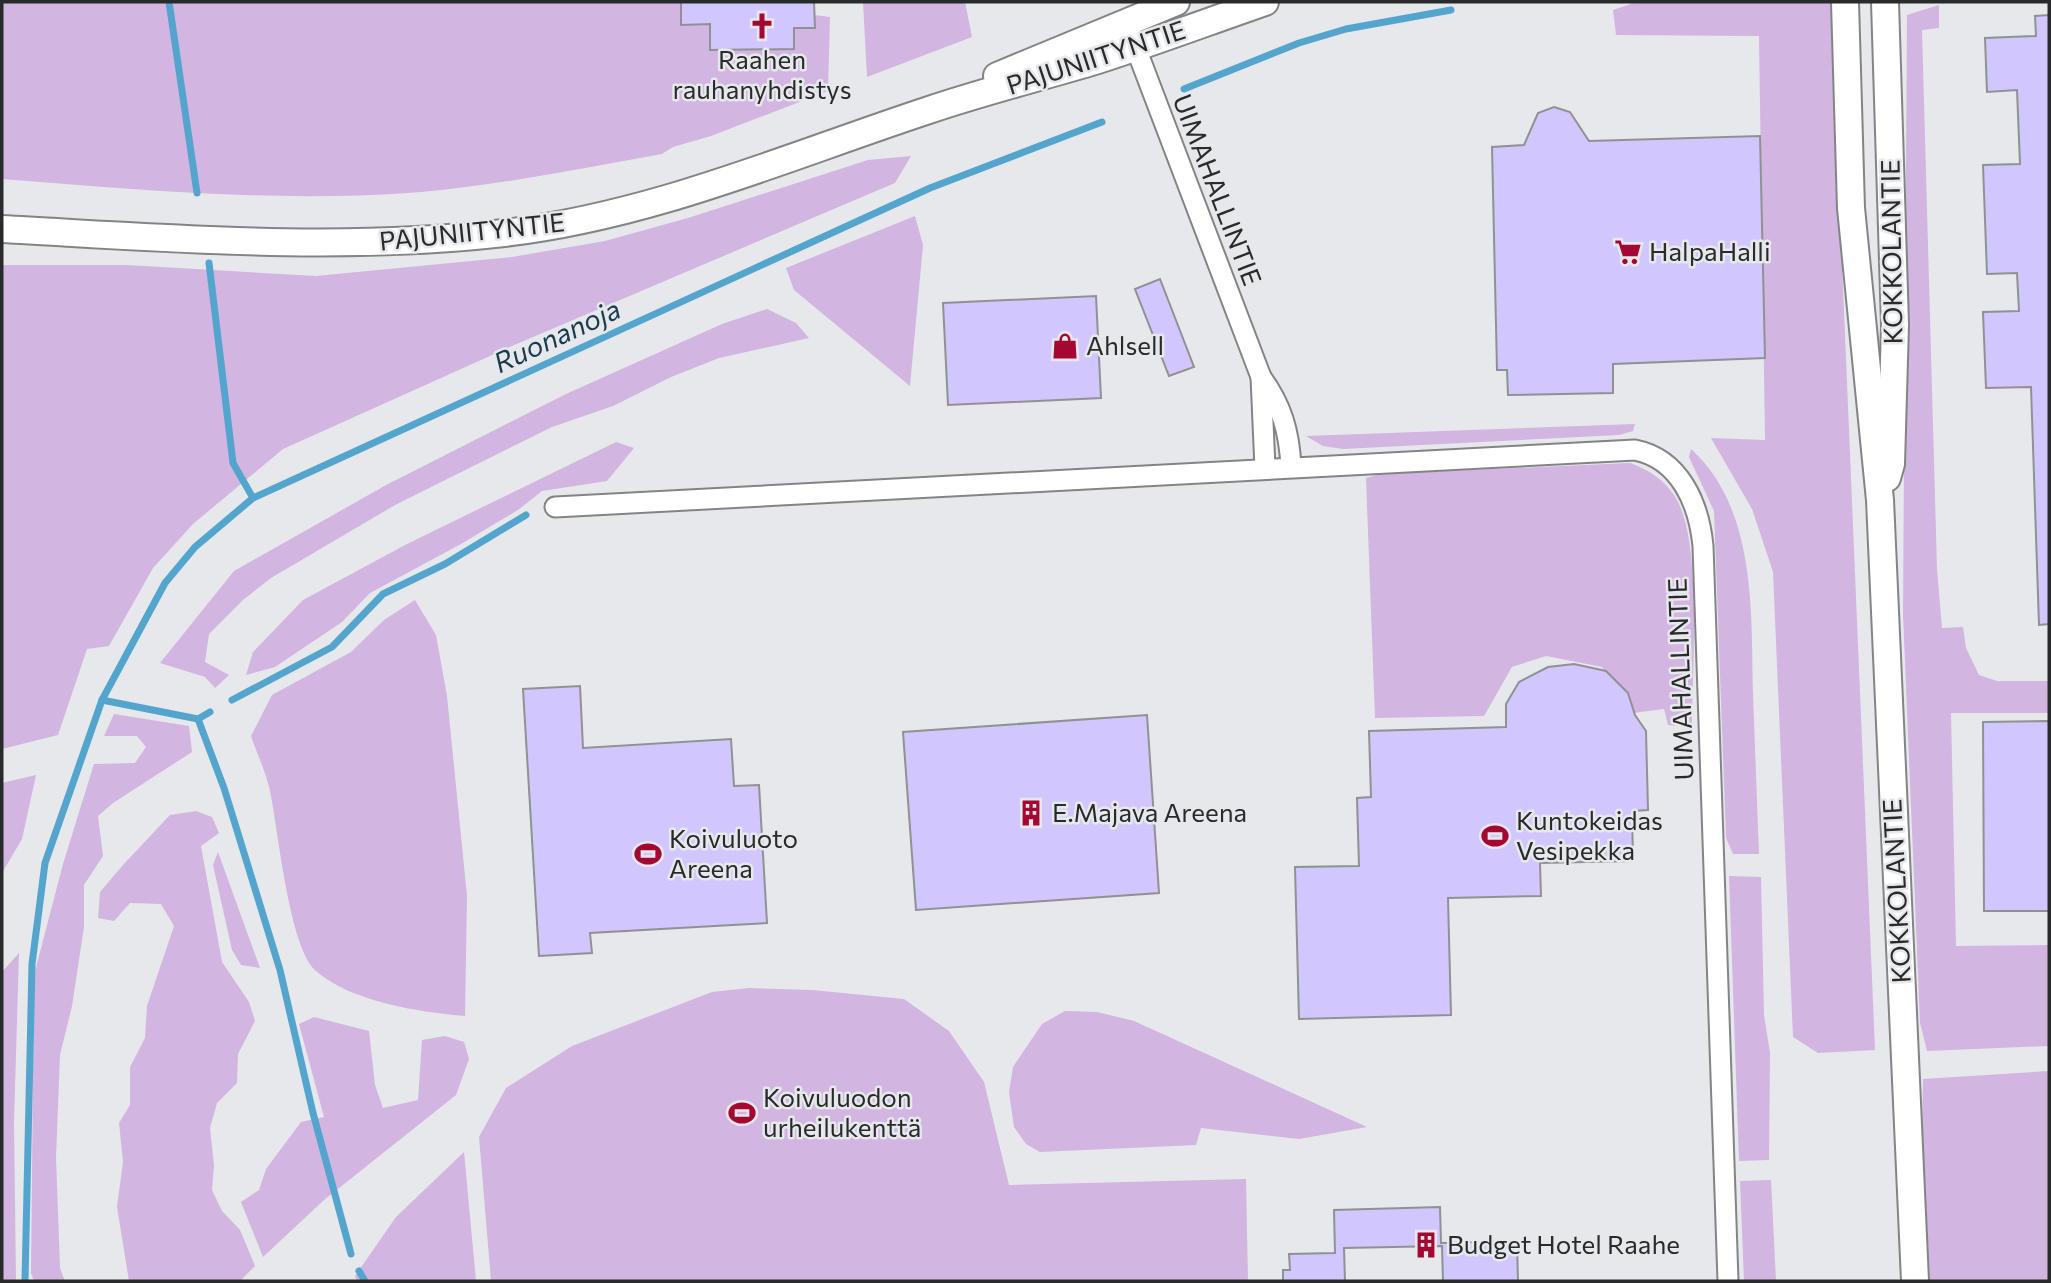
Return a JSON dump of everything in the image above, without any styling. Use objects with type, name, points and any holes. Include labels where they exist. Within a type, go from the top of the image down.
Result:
[{"type":"main road","name":"PAJUNIITYNTIE","points":[[926,111],[1031,60],[1177,2]]},
{"type":"main road","name":"PAJUNIITYNTIE","points":[[2,229],[291,244],[447,239],[573,222],[698,190],[926,111],[1135,47],[1265,2]]},
{"type":"main road","name":"KOKKOLANTIE","points":[[1844,2],[1851,208],[1880,500],[1914,1281]]},
{"type":"main road","name":"KOKKOLANTIE","points":[[1880,500],[1891,464],[1895,325],[1885,2]]},
{"type":"street","name":"UIMAHALLINTIE","points":[[1126,22],[1261,377],[1282,410],[1290,443],[1291,466]]},
{"type":"street","name":"UIMAHALLINTIE","points":[[1261,377],[1265,468],[1635,450],[1659,458],[1690,494],[1703,546],[1728,1281]]},
{"type":"street","points":[[555,507],[1265,468]]},
{"type":"shaded area","points":[[2,2],[681,2],[681,24],[710,24],[711,50],[794,49],[794,28],[814,28],[814,15],[830,17],[828,91],[711,136],[673,147],[662,154],[451,189],[369,195],[264,196],[2,179]]},
{"type":"shaded area","points":[[863,2],[965,2],[972,37],[867,77]]},
{"type":"shaded area","points":[[1637,2],[1831,2],[1875,1050],[1818,1053],[1793,1037],[1773,572],[1752,509],[1711,438],[1765,440],[1759,36],[1616,35],[1613,10]]},
{"type":"shaded area","points":[[1939,5],[1939,28],[1922,30],[1937,569],[1942,628],[1963,627],[1966,648],[1979,675],[1997,681],[2049,681],[2049,713],[1951,713],[1956,946],[2049,945],[2049,1046],[1927,1051],[1920,1023],[1903,614],[1907,15]]},
{"type":"shaded area","points":[[911,156],[895,183],[512,346],[283,449],[193,524],[153,568],[109,646],[87,649],[58,735],[2,749],[2,265],[127,265],[316,276],[512,257],[605,241],[688,218],[868,160]]},
{"type":"shaded area","points":[[915,216],[923,245],[910,386],[794,290],[786,268]]},
{"type":"shaded area","points":[[767,309],[796,323],[809,338],[719,358],[671,377],[613,406],[552,427],[395,505],[271,578],[243,600],[209,634],[205,662],[229,675],[215,688],[205,677],[160,663],[234,571],[388,484],[566,394],[722,324]]},
{"type":"shaded area","points":[[1635,424],[1633,431],[1619,435],[1343,449],[1323,446],[1306,436]]},
{"type":"shaded area","points":[[616,442],[634,448],[607,481],[542,491],[518,510],[461,544],[370,593],[342,622],[275,667],[246,675],[253,652],[303,600],[407,544]]},
{"type":"shaded area","points":[[1691,449],[1713,473],[1728,501],[1746,564],[1752,630],[1759,854],[1733,854],[1726,838],[1714,511],[1689,457]]},
{"type":"shaded area","points":[[1630,463],[1652,473],[1669,488],[1678,502],[1685,523],[1693,579],[1692,727],[1668,725],[1664,709],[1633,713],[1602,667],[1546,656],[1512,667],[1484,716],[1375,718],[1366,478],[1380,474]]},
{"type":"shaded area","points":[[415,600],[436,635],[447,696],[467,896],[465,1016],[428,1012],[366,998],[330,981],[315,970],[306,957],[291,913],[270,791],[251,736],[272,695],[351,652],[384,620]]},
{"type":"shaded area","points":[[114,714],[189,726],[192,752],[113,803],[98,816],[103,856],[84,885],[84,927],[72,1006],[60,1055],[56,1157],[60,1268],[65,1281],[34,1281],[31,1273],[34,975],[63,864],[94,764],[135,763],[146,747],[137,736],[104,736]]},
{"type":"shaded area","points":[[36,775],[22,839],[2,873],[2,783]]},
{"type":"shaded area","points":[[196,811],[212,817],[219,833],[201,846],[222,962],[249,1002],[255,1021],[238,1054],[237,1083],[217,1103],[210,1128],[214,1165],[212,1190],[222,1211],[240,1230],[255,1266],[240,1281],[129,1281],[117,1207],[123,1162],[119,1123],[130,1105],[130,1067],[145,1038],[147,1006],[174,926],[161,904],[130,903],[114,921],[98,918],[100,892],[170,815]]},
{"type":"shaded area","points":[[218,852],[260,968],[241,965],[232,950],[213,865]]},
{"type":"shaded area","points":[[1729,876],[1761,877],[1764,1015],[1770,1053],[1769,1160],[1739,1161]]},
{"type":"shaded area","points":[[19,953],[14,1122],[16,1281],[2,1281],[2,972]]},
{"type":"shaded area","name":"Koivuluodon urheilukenttä","points":[[749,988],[812,990],[904,999],[949,1031],[984,1082],[1009,1185],[1246,1179],[1248,1281],[491,1281],[479,1137],[506,1088],[572,1046],[712,992]]},
{"type":"shaded area","points":[[1065,1011],[1097,1012],[1134,1021],[1367,1127],[1299,1139],[1201,1128],[1196,1145],[1040,1152],[1026,1144],[1014,1127],[1009,1092],[1013,1067],[1042,1024]]},
{"type":"shaded area","points":[[314,1017],[369,1031],[375,1085],[383,1108],[418,1100],[422,1040],[445,1036],[464,1042],[469,1059],[456,1095],[324,1200],[263,1257],[241,1202],[259,1190],[266,1169],[301,1122],[324,1117],[299,1024]]},
{"type":"shaded area","points":[[2049,1071],[2049,1281],[1928,1281],[1921,1190],[1923,1079]]},
{"type":"shaded area","points":[[464,1152],[476,1281],[357,1281],[355,1276],[396,1217]]},
{"type":"shaded area","points":[[1771,1180],[1776,1281],[1744,1281],[1740,1181]]},
{"type":"building","name":"Raahen rauhanyhdistys","points":[[681,2],[814,2],[815,28],[794,28],[794,49],[710,50],[710,24],[681,25]]},
{"type":"building","points":[[2049,15],[2049,624],[2039,625],[2031,387],[1986,388],[1983,312],[2019,311],[2017,273],[1987,274],[1983,165],[2020,164],[2017,90],[1987,92],[1985,38],[2036,36],[2035,16]]},
{"type":"building","name":"HalpaHalli","points":[[1554,107],[1570,112],[1589,141],[1760,136],[1765,358],[1613,364],[1613,393],[1508,395],[1507,370],[1497,370],[1492,147],[1524,145],[1538,113]]},
{"type":"building","points":[[1160,279],[1194,367],[1169,376],[1135,289]]},
{"type":"building","points":[[1096,296],[1101,398],[948,405],[943,303]]},
{"type":"building","name":"Kuntokeidas Vesipekka","points":[[1574,664],[1606,671],[1628,693],[1635,715],[1646,731],[1648,810],[1632,811],[1633,861],[1540,863],[1541,896],[1448,898],[1451,1015],[1299,1019],[1295,867],[1359,866],[1357,798],[1371,797],[1369,731],[1506,727],[1506,704],[1519,682],[1548,667]]},
{"type":"building","name":"Koivuluoto Areena","points":[[580,686],[583,748],[731,739],[734,786],[759,785],[767,923],[590,933],[592,953],[539,956],[523,689]]},
{"type":"building","name":"E.Majava Areena","points":[[1147,715],[1159,893],[916,910],[903,732]]},
{"type":"building","points":[[2049,721],[2049,911],[1984,911],[1983,722]]},
{"type":"building","name":"Budget Hotel Raahe","points":[[1440,1207],[1441,1243],[1517,1241],[1518,1281],[1443,1281],[1442,1246],[1344,1248],[1345,1281],[1283,1281],[1283,1270],[1290,1270],[1289,1254],[1335,1253],[1334,1210]]},
{"type":"waterway","name":"Ruonanoja","points":[[169,2],[197,193]]},
{"type":"waterway","name":"Ruonanoja","points":[[1184,89],[1299,43],[1346,29],[1451,10]]},
{"type":"waterway","name":"Ruonanoja","points":[[25,1281],[32,964],[45,863],[102,700],[165,583],[195,547],[253,498],[930,188],[1102,122]]},
{"type":"waterway","name":"Ruonanoja","points":[[209,263],[233,463],[253,498]]},
{"type":"waterway","points":[[232,700],[332,647],[383,594],[445,564],[526,515]]},
{"type":"waterway","points":[[102,700],[198,719],[224,788],[280,970],[313,1113],[351,1254]]},
{"type":"waterway","points":[[198,719],[210,712]]},
{"type":"waterway","points":[[359,1271],[365,1281]]},
{"type":"place","name":"Raahen rauhanyhdistys","points":[[762,26]]},
{"type":"place","name":"HalpaHalli","points":[[1628,252]]},
{"type":"place","name":"Ahlsell","points":[[1065,346]]},
{"type":"place","name":"E.Majava Areena","points":[[1031,813]]},
{"type":"place","name":"Kuntokeidas Vesipekka","points":[[1495,836]]},
{"type":"place","name":"Koivuluoto Areena","points":[[648,854]]},
{"type":"place","name":"Koivuluodon urheilukenttä","points":[[742,1113]]},
{"type":"place","name":"Budget Hotel Raahe","points":[[1426,1245]]}]
